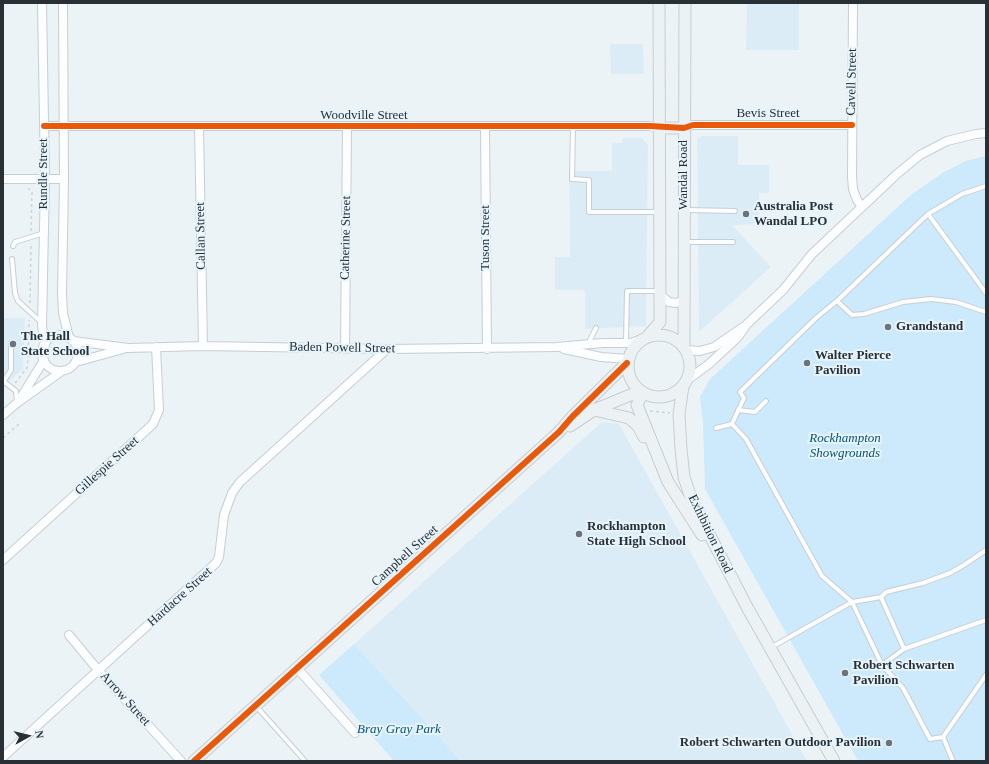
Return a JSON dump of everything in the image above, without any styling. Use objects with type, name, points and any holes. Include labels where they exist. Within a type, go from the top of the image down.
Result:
[{"type":"street","name":"Rundle Street","points":[[42,3],[45,178],[42,322],[45,345]]},
{"type":"street","name":"Rundle Street","points":[[63,3],[64,179],[62,295],[63,313],[71,339]]},
{"type":"street","name":"Wandal Road","points":[[645,338],[660,322],[658,128],[659,3]]},
{"type":"street","name":"Wandal Road","points":[[685,3],[683,242],[685,349]]},
{"type":"street","name":"Cavell Street","points":[[853,3],[852,177],[853,189],[857,200],[862,207]]},
{"type":"street","name":"Bevis Street","points":[[684,128],[693,125],[852,125]]},
{"type":"street","name":"Woodville Street","points":[[44,126],[573,126],[684,128]]},
{"type":"street","name":"Callan Street","points":[[199,126],[203,346]]},
{"type":"street","name":"Catherine Street","points":[[345,349],[347,127]]},
{"type":"street","name":"Tuson Street","points":[[485,127],[487,349]]},
{"type":"street","points":[[685,349],[700,351],[714,347],[747,324],[783,290],[812,254],[920,155],[947,141],[986,133]]},
{"type":"street","points":[[3,179],[64,179]]},
{"type":"street","points":[[660,293],[669,302],[676,303],[683,300]]},
{"type":"street","points":[[684,384],[689,374],[689,358],[685,349],[674,339],[663,335],[645,338],[633,348],[628,361],[628,374],[632,383],[641,392],[659,398],[676,392],[738,337],[747,324]]},
{"type":"street","points":[[3,416],[17,403],[76,362],[78,354],[77,348],[71,339],[65,336],[55,336],[47,341],[45,345],[43,355],[44,360],[51,369],[62,371]]},
{"type":"street","name":"Baden Powell Street","points":[[71,339],[128,348],[203,346],[345,349],[487,349],[556,347],[626,342],[631,343],[645,338]]},
{"type":"street","name":"Gillespie Street","points":[[3,560],[153,424],[159,410],[156,347]]},
{"type":"street","name":"Baden Powell Street","points":[[556,347],[601,357],[628,361]]},
{"type":"street","name":"Baden Powell Street","points":[[76,362],[128,348]]},
{"type":"street","name":"Hardacre Street","points":[[3,757],[216,563],[219,557],[224,516],[232,493],[240,482],[386,349]]},
{"type":"street","points":[[17,403],[44,360]]},
{"type":"street","name":"Campbell Street","points":[[194,761],[559,432],[628,361]]},
{"type":"street","name":"Exhibition Road","points":[[684,384],[680,422],[681,449],[684,477],[692,501],[747,607],[834,761]]},
{"type":"street","name":"Exhibition Road","points":[[641,392],[637,405],[668,482]]},
{"type":"street","name":"Campbell Street","points":[[559,432],[594,410],[641,392]]},
{"type":"street","name":"Exhibition Road","points":[[594,410],[629,418],[638,426],[668,482],[747,607]]},
{"type":"street","name":"Arrow Street","points":[[69,635],[98,670],[181,761]]},
{"type":"street","points":[[297,668],[355,733]]},
{"type":"lane","points":[[573,126],[572,179],[589,180],[589,212],[659,212]]},
{"type":"lane","points":[[732,424],[744,398],[740,392],[816,318],[837,301],[928,214],[962,194],[986,186]]},
{"type":"lane","points":[[684,210],[735,211]]},
{"type":"lane","points":[[928,214],[986,293]]},
{"type":"lane","points":[[13,246],[15,242],[44,233]]},
{"type":"lane","points":[[683,242],[733,242]]},
{"type":"lane","points":[[12,259],[15,294],[18,301],[42,322]]},
{"type":"lane","points":[[626,342],[627,292],[660,293]]},
{"type":"lane","points":[[837,301],[852,315],[864,314],[903,302],[931,299],[956,302],[986,312]]},
{"type":"lane","points":[[588,344],[596,328]]},
{"type":"lane","points":[[11,343],[10,370],[4,381],[16,391],[17,403]]},
{"type":"lane","points":[[738,410],[755,412],[766,401]]},
{"type":"lane","points":[[716,428],[732,424]]},
{"type":"lane","points":[[732,424],[746,439],[822,576],[852,602],[882,666],[903,688],[930,739],[943,737],[986,675]]},
{"type":"lane","points":[[770,648],[852,602],[881,597],[886,592],[923,583],[950,573],[986,550]]},
{"type":"lane","points":[[881,597],[904,649]]},
{"type":"lane","points":[[882,666],[904,649],[986,620]]},
{"type":"lane","points":[[256,706],[305,761]]},
{"type":"lane","points":[[943,737],[954,761]]},
{"type":"path","points":[[11,386],[19,380],[27,368],[28,357],[32,191],[27,187]]},
{"type":"path","points":[[645,411],[672,413]]},
{"type":"path","points":[[3,438],[19,424]]},
{"type":"shaded area","points":[[747,3],[799,3],[799,50],[746,50]]},
{"type":"shaded area","points":[[610,44],[643,44],[644,74],[611,74]]},
{"type":"shaded area","points":[[701,136],[738,136],[738,165],[769,165],[769,193],[759,193],[759,224],[732,225],[771,267],[699,332],[697,139]]},
{"type":"shaded area","points":[[623,138],[642,138],[648,145],[646,326],[585,329],[585,290],[555,290],[555,257],[570,257],[569,171],[612,171],[612,143],[622,143]]},
{"type":"shaded area","name":"The Hall State School","points":[[3,318],[25,318],[23,369],[3,387]]},
{"type":"shaded area","name":"Rockhampton State High School","points":[[602,422],[619,424],[807,761],[461,761],[354,644]]},
{"type":"green space","name":"Rockhampton Showgrounds","points":[[986,156],[986,761],[858,761],[705,489],[703,424],[700,397],[710,379],[912,194],[944,172],[966,161]]},
{"type":"green space","name":"Bray Gray Park","points":[[354,644],[461,761],[394,761],[319,675]]},
{"type":"cycle path","points":[[44,126],[650,126],[684,128],[693,125],[852,125]]},
{"type":"cycle path","points":[[194,761],[559,432],[572,417],[627,363]]},
{"type":"place","name":"Australia Post Wandal LPO","points":[[746,214]]},
{"type":"place","name":"Grandstand","points":[[888,327]]},
{"type":"place","name":"The Hall State School","points":[[13,344]]},
{"type":"place","name":"Walter Pierce Pavilion","points":[[807,363]]},
{"type":"place","name":"Rockhampton State High School","points":[[579,534]]},
{"type":"place","name":"Robert Schwarten Pavilion","points":[[845,673]]},
{"type":"place","name":"Robert Schwarten Outdoor Pavilion","points":[[889,743]]}]
